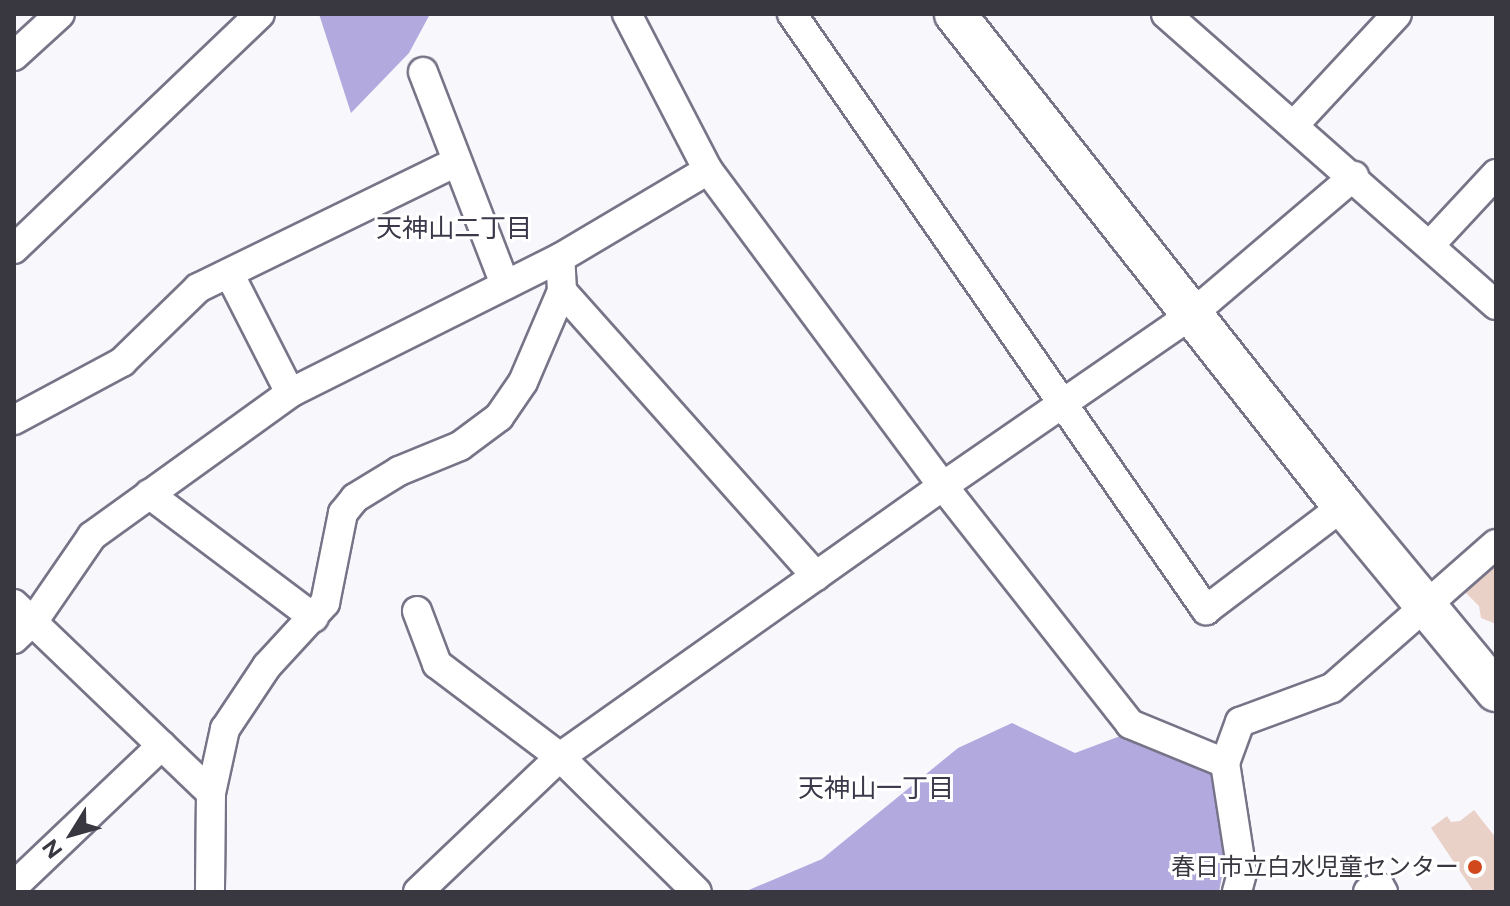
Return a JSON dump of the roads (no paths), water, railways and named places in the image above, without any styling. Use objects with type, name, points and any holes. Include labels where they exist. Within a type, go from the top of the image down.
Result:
[{"type":"street","points":[[14,56],[60,14]]},
{"type":"street","points":[[14,249],[260,14]]},
{"type":"street","points":[[627,14],[708,170],[943,486],[1130,724],[1225,763]]},
{"type":"street","points":[[792,14],[1058,402],[1206,610],[1343,506]]},
{"type":"street","points":[[955,14],[1343,506],[1496,691]]},
{"type":"street","points":[[1166,14],[1354,176],[1496,305]]},
{"type":"street","points":[[1294,125],[1397,14]]},
{"type":"street","points":[[423,72],[454,163],[505,285]]},
{"type":"street","points":[[14,420],[122,362],[198,288],[454,163]]},
{"type":"street","points":[[14,639],[24,611],[92,536],[290,393],[560,258],[708,170]]},
{"type":"street","points":[[1430,245],[1496,174]]},
{"type":"street","points":[[418,892],[560,757],[1058,402],[1192,314],[1354,176]]},
{"type":"street","points":[[210,892],[211,793],[225,729],[267,666],[325,603],[349,506],[399,471],[460,446],[499,417],[523,382],[562,291],[560,258]]},
{"type":"street","points":[[230,275],[290,393]]},
{"type":"street","points":[[562,291],[816,576]]},
{"type":"street","points":[[149,494],[314,618]]},
{"type":"street","points":[[1237,892],[1242,873],[1225,763],[1240,722],[1332,688],[1496,544]]},
{"type":"street","points":[[24,611],[211,793]]},
{"type":"street","points":[[417,611],[437,664],[560,757],[697,892]]},
{"type":"street","points":[[14,886],[162,745]]},
{"type":"street","points":[[1368,892],[1380,887],[1383,892]]},
{"type":"place","name":"春日市立白水児童センター","points":[[1475,867]]},
{"type":"district","name":"天神山二丁目","points":[[454,229]]},
{"type":"district","name":"天神山一丁目","points":[[876,789]]}]
